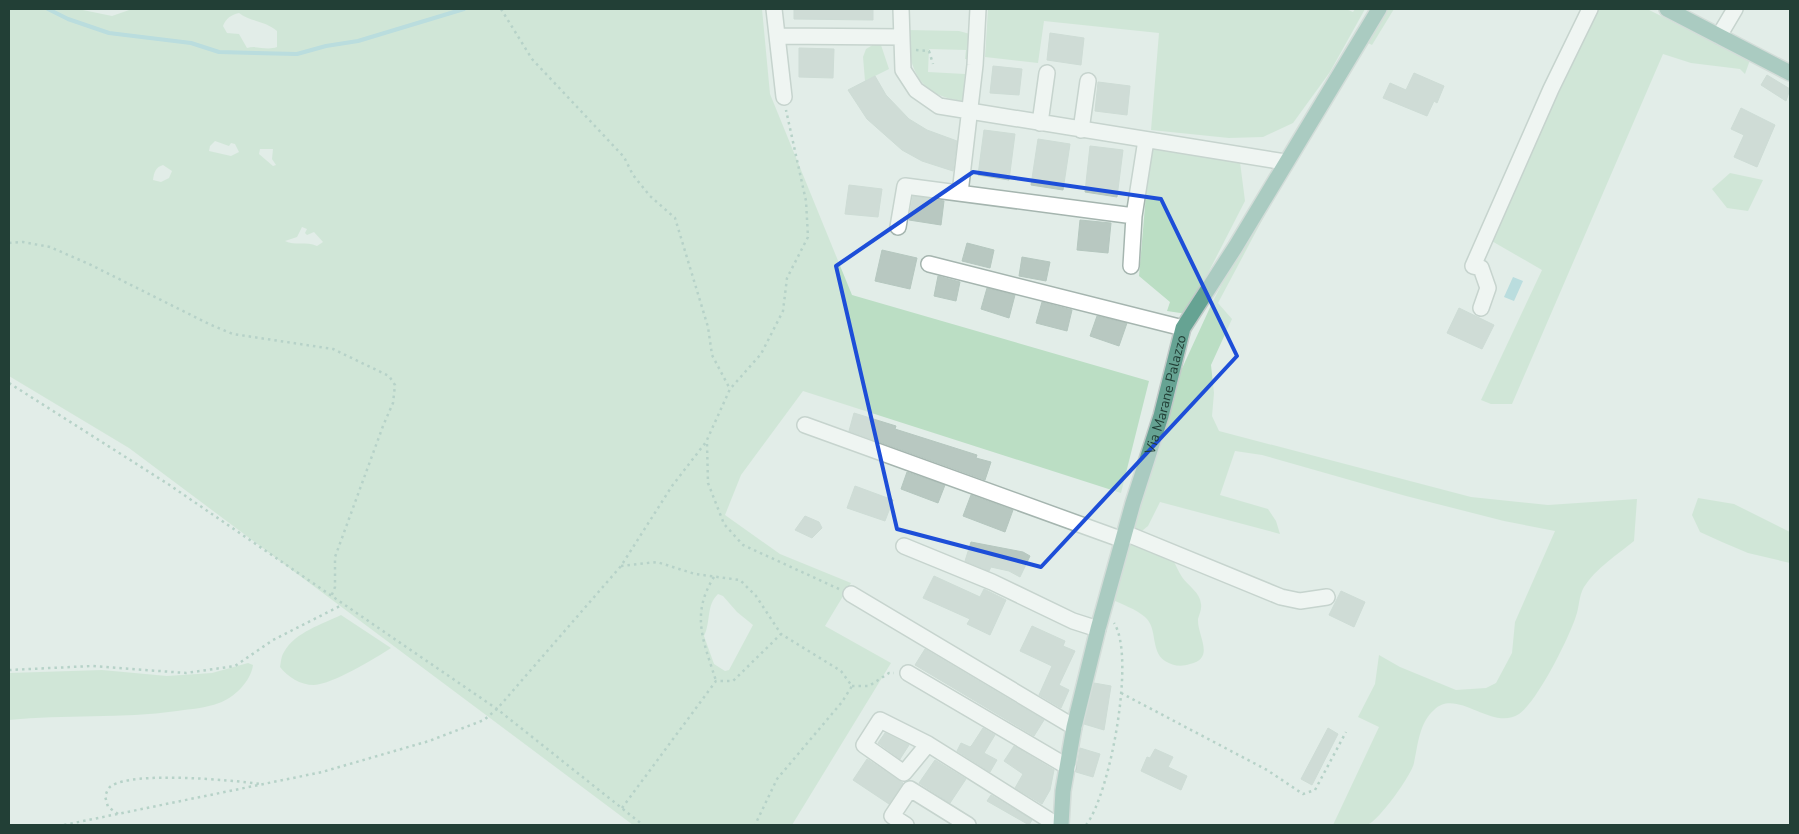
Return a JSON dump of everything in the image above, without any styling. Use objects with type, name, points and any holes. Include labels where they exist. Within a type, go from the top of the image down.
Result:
[{"type":"main road","name":"Via Marane Palazzo","points":[[1061,825],[1074,727],[1098,628],[1161,416],[1183,328],[1236,246],[1285,162],[1349,62],[1379,9]]},
{"type":"main road","points":[[1667,9],[1790,73]]},
{"type":"street","points":[[774,9],[784,97]]},
{"type":"street","points":[[901,9],[904,70],[916,90],[939,106],[1285,162]]},
{"type":"street","points":[[960,193],[975,66],[978,9]]},
{"type":"street","points":[[1481,308],[1488,288],[1481,268],[1473,266],[1551,89],[1590,9]]},
{"type":"street","points":[[1719,36],[1735,9]]},
{"type":"street","points":[[777,36],[902,44]]},
{"type":"street","points":[[1040,123],[1047,73]]},
{"type":"street","points":[[1081,130],[1088,81]]},
{"type":"street","points":[[1131,266],[1134,216],[1146,140]]},
{"type":"street","points":[[898,227],[905,186],[1134,216]]},
{"type":"street","points":[[930,264],[1183,328]]},
{"type":"street","points":[[805,425],[1124,537],[1281,597],[1300,601],[1327,597]]},
{"type":"street","points":[[904,546],[992,582],[1073,621],[1098,628]]},
{"type":"street","points":[[851,594],[1074,727]]},
{"type":"street","points":[[908,673],[1068,767]]},
{"type":"street","points":[[928,744],[1057,825]]},
{"type":"street","points":[[906,825],[892,816],[910,789],[968,825]]},
{"type":"path","points":[[501,9],[532,58],[624,157],[633,175],[650,196],[675,218],[708,327],[712,356],[730,389]]},
{"type":"path","points":[[902,44],[929,51],[934,64]]},
{"type":"path","points":[[64,825],[322,772],[429,741],[484,720],[497,708],[621,566],[672,486],[706,442],[730,389],[761,354],[783,311],[787,278],[808,237],[806,201],[784,97]]},
{"type":"path","points":[[9,243],[23,242],[50,247],[233,334],[333,349],[389,376],[395,385],[393,403],[335,557],[335,587],[331,597]]},
{"type":"path","points":[[9,383],[168,484],[342,605],[497,708],[643,825]]},
{"type":"path","points":[[706,442],[708,483],[724,524],[743,544],[851,594]]},
{"type":"path","points":[[621,566],[657,562],[696,574],[740,580],[756,596],[781,634],[841,671],[852,686]]},
{"type":"path","points":[[714,577],[704,593],[700,630],[716,681]]},
{"type":"path","points":[[9,670],[92,666],[186,672],[235,666],[273,640],[342,605]]},
{"type":"path","points":[[1086,825],[1092,818],[1111,759],[1120,711],[1122,656],[1116,625],[1103,611]]},
{"type":"path","points":[[716,681],[733,681],[781,634]]},
{"type":"path","points":[[852,686],[869,686],[889,673],[908,673]]},
{"type":"path","points":[[622,808],[716,681]]},
{"type":"path","points":[[755,825],[777,778],[842,702],[852,686]]},
{"type":"path","points":[[1121,693],[1267,770],[1303,794],[1315,790],[1346,732]]},
{"type":"path","points":[[118,814],[108,807],[105,796],[110,787],[124,781],[210,778],[261,785]]},
{"type":"highlighted area","points":[[973,172],[1161,199],[1237,356],[1041,567],[897,529],[836,266]]},
{"type":"green space","points":[[9,9],[78,9],[112,16],[132,9],[762,9],[770,94],[852,295],[1149,381],[1121,493],[803,391],[741,475],[725,515],[780,554],[851,583],[825,626],[891,663],[792,825],[633,825],[129,448],[9,376]],"holes":[[[239,13],[268,25],[277,31],[277,47],[247,48],[239,34],[227,33],[223,26],[224,23],[229,17]],[[215,141],[229,146],[231,143],[235,144],[239,152],[231,156],[209,151],[210,146]],[[260,149],[273,149],[272,159],[276,165],[273,166],[259,154]],[[163,165],[172,171],[169,178],[161,182],[153,180],[159,167]],[[302,227],[307,229],[305,233],[307,235],[314,232],[323,242],[317,246],[285,241],[297,237]],[[718,594],[723,596],[737,612],[753,625],[729,670],[725,671],[714,664],[704,636],[712,603]]]},
{"type":"green space","points":[[988,9],[1346,9],[1353,12],[1355,9],[1365,9],[1330,72],[1293,123],[1263,137],[1229,138],[1151,130],[1159,33],[1044,21],[1038,63],[985,57]]},
{"type":"green space","points":[[1383,9],[1394,9],[1372,45],[1364,41]]},
{"type":"green space","points":[[1598,9],[1647,9],[1750,60],[1745,74],[1740,69],[1691,63],[1663,54],[1512,404],[1491,404],[1481,400],[1542,270],[1490,240]]},
{"type":"green space","points":[[907,30],[959,31],[970,34],[968,59],[965,59],[966,50],[929,49],[928,72],[965,74],[963,101],[936,93],[926,87],[919,79],[910,57]]},
{"type":"green space","points":[[876,43],[881,45],[889,69],[865,81],[863,57],[866,49]]},
{"type":"green space","points":[[1150,149],[1240,162],[1245,201],[1187,314],[1167,311],[1170,302],[1139,276]]},
{"type":"green space","points":[[1730,173],[1763,180],[1748,211],[1727,208],[1712,189]]},
{"type":"green space","points":[[1284,179],[1218,303],[1232,319],[1211,365],[1214,393],[1212,416],[1219,431],[1471,497],[1548,505],[1637,499],[1634,541],[1600,568],[1584,587],[1567,639],[1535,697],[1519,714],[1509,718],[1486,715],[1453,703],[1443,704],[1434,710],[1422,728],[1414,763],[1408,777],[1379,815],[1372,822],[1364,826],[1333,825],[1379,727],[1358,717],[1375,684],[1379,655],[1400,667],[1456,690],[1486,688],[1496,683],[1512,653],[1515,622],[1555,531],[1504,521],[1406,496],[1262,455],[1235,451],[1220,495],[1268,509],[1276,521],[1280,534],[1160,502],[1148,526],[1137,535],[1129,531],[1179,375],[1213,301],[1259,214]]},
{"type":"green space","points":[[1698,498],[1734,504],[1790,532],[1790,563],[1748,553],[1700,532],[1692,515]]},
{"type":"green space","points":[[1127,543],[1173,560],[1182,577],[1198,596],[1201,610],[1198,626],[1204,652],[1198,661],[1180,666],[1165,661],[1157,651],[1152,627],[1145,617],[1111,599]]},
{"type":"green space","points":[[341,615],[391,648],[353,670],[322,684],[304,684],[283,671],[280,667],[282,655],[295,639],[310,629]]},
{"type":"green space","points":[[248,663],[253,665],[252,671],[241,688],[225,701],[209,706],[135,715],[9,720],[9,673],[102,670],[167,676],[212,673]]},
{"type":"water","points":[[1513,277],[1523,281],[1514,301],[1504,297]]},
{"type":"building","points":[[794,9],[873,9],[873,20],[794,19]]},
{"type":"building","points":[[1050,33],[1084,38],[1081,65],[1047,60]]},
{"type":"building","points":[[799,48],[834,49],[833,78],[799,77]]},
{"type":"building","points":[[993,66],[1022,69],[1019,95],[990,93]]},
{"type":"building","points":[[1414,73],[1444,86],[1437,103],[1434,101],[1427,116],[1383,98],[1390,83],[1406,90]]},
{"type":"building","points":[[1767,75],[1790,89],[1786,101],[1761,85]]},
{"type":"building","points":[[875,76],[886,95],[909,119],[927,130],[957,141],[953,171],[922,161],[902,150],[867,119],[848,90]]},
{"type":"building","points":[[1098,82],[1130,86],[1127,115],[1095,111]]},
{"type":"building","points":[[1741,108],[1775,125],[1757,167],[1734,157],[1744,135],[1731,129]]},
{"type":"building","points":[[984,130],[1015,134],[1009,180],[978,175]]},
{"type":"building","points":[[1038,139],[1070,144],[1063,190],[1031,185]]},
{"type":"building","points":[[1090,146],[1123,150],[1117,197],[1085,192]]},
{"type":"building","points":[[849,185],[882,189],[878,217],[845,214]]},
{"type":"building","points":[[913,196],[944,201],[941,225],[909,220]]},
{"type":"building","points":[[1080,220],[1111,223],[1108,253],[1077,250]]},
{"type":"building","points":[[967,243],[994,250],[990,268],[962,261]]},
{"type":"building","points":[[882,250],[917,258],[910,289],[875,281]]},
{"type":"building","points":[[1022,257],[1050,262],[1046,281],[1019,276]]},
{"type":"building","points":[[938,276],[960,282],[956,301],[934,296]]},
{"type":"building","points":[[987,288],[1015,295],[1009,318],[981,309]]},
{"type":"building","points":[[1042,302],[1072,310],[1067,331],[1036,323]]},
{"type":"building","points":[[1459,308],[1494,325],[1482,349],[1447,333]]},
{"type":"building","points":[[1097,316],[1127,323],[1119,346],[1090,336]]},
{"type":"building","points":[[854,413],[896,426],[895,429],[977,455],[976,458],[991,462],[985,480],[849,431]]},
{"type":"building","points":[[907,472],[945,485],[938,503],[901,489]]},
{"type":"building","points":[[855,486],[893,500],[885,521],[847,508]]},
{"type":"building","points":[[971,495],[1013,510],[1005,532],[963,516]]},
{"type":"building","points":[[805,516],[819,522],[822,528],[812,538],[795,530]]},
{"type":"building","points":[[971,542],[1023,552],[1030,556],[1020,577],[1009,571],[991,567],[989,571],[965,561]]},
{"type":"building","points":[[934,576],[980,597],[984,589],[1006,600],[990,635],[967,624],[970,619],[923,598]]},
{"type":"building","points":[[1341,591],[1365,602],[1354,627],[1329,615]]},
{"type":"building","points":[[1032,626],[1065,641],[1063,646],[1075,651],[1059,685],[1069,690],[1061,708],[1039,695],[1052,666],[1020,651]]},
{"type":"building","points":[[925,649],[1044,720],[1034,736],[915,665]]},
{"type":"building","points":[[1094,683],[1111,686],[1104,730],[1084,724]]},
{"type":"building","points":[[983,728],[995,735],[984,753],[997,760],[990,772],[957,751],[961,743],[970,747]]},
{"type":"building","points":[[1328,728],[1338,734],[1312,785],[1301,779]]},
{"type":"building","points":[[885,733],[909,745],[900,759],[878,743]]},
{"type":"building","points":[[1014,746],[1054,770],[1050,790],[1042,804],[1015,788],[1023,774],[1004,761]]},
{"type":"building","points":[[1080,748],[1100,754],[1093,777],[1076,772]]},
{"type":"building","points":[[1155,749],[1173,757],[1168,767],[1187,776],[1181,790],[1141,771],[1147,757],[1150,758]]},
{"type":"building","points":[[867,759],[903,783],[889,804],[853,780]]},
{"type":"building","points":[[935,760],[966,779],[950,803],[919,783]]},
{"type":"building","points":[[991,795],[1032,820],[1029,825],[987,801]]},
{"type":"waterway","points":[[48,9],[68,19],[109,33],[191,43],[219,52],[297,54],[326,46],[358,41],[464,9]]}]
